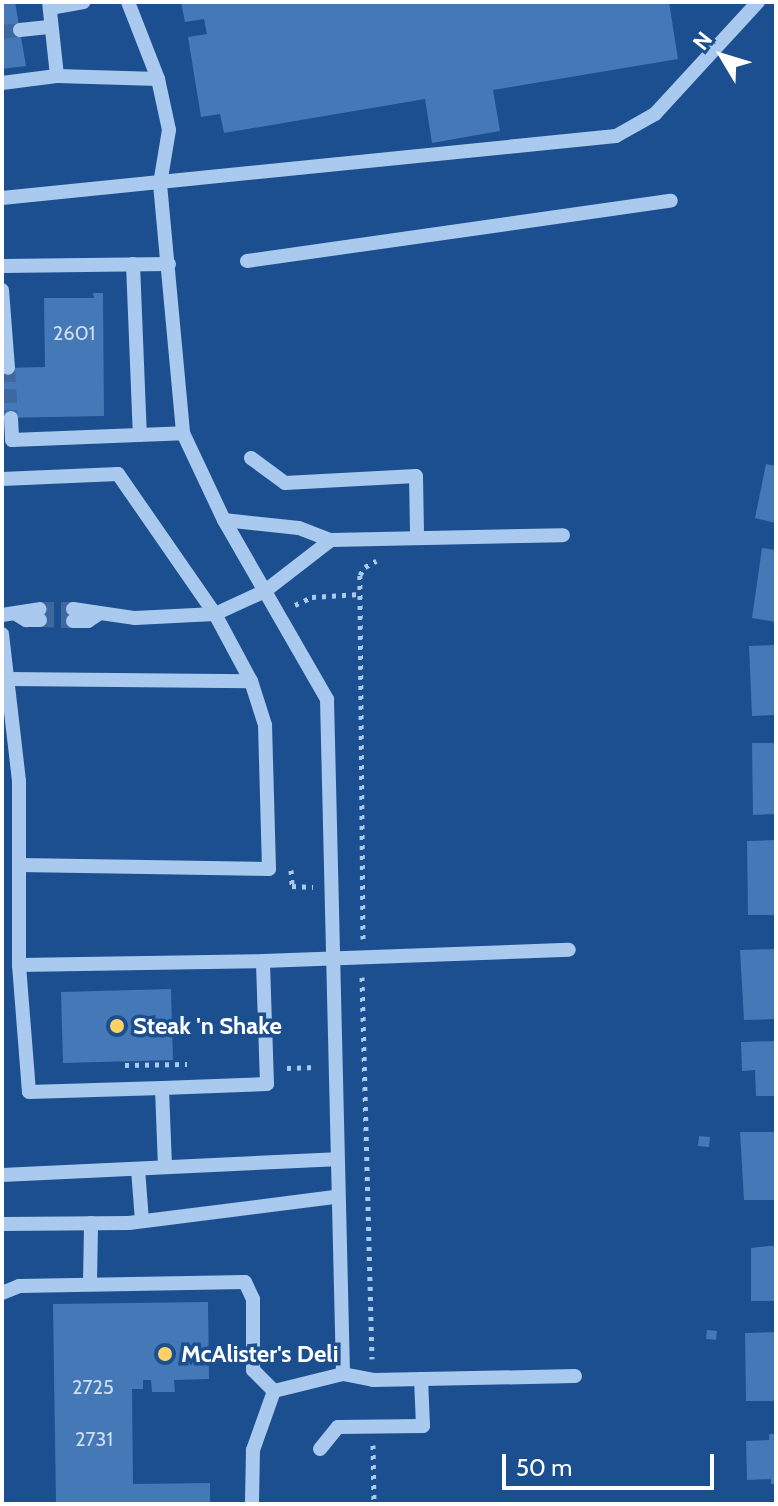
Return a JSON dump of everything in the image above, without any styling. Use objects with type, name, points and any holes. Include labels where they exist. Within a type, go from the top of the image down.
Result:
[{"type":"lane","points":[[57,76],[50,5],[83,2]]},
{"type":"lane","points":[[128,2],[158,79],[169,130],[160,184],[183,433],[224,520],[327,699],[336,1197],[343,1374]]},
{"type":"lane","points":[[2,198],[616,136],[655,114],[758,2]]},
{"type":"lane","points":[[20,30],[51,27]]},
{"type":"lane","points":[[2,83],[57,76],[158,79]]},
{"type":"lane","points":[[247,261],[671,201]]},
{"type":"lane","points":[[133,264],[140,435]]},
{"type":"lane","points":[[2,266],[169,264]]},
{"type":"lane","points":[[2,290],[8,368]]},
{"type":"lane","points":[[11,418],[12,440],[183,433]]},
{"type":"lane","points":[[251,458],[285,483],[416,476],[417,536]]},
{"type":"lane","points":[[2,479],[118,474],[215,614],[251,681],[265,725],[269,869],[19,865]]},
{"type":"lane","points":[[224,520],[299,528],[331,540],[563,535]]},
{"type":"lane","points":[[73,615],[135,618],[215,614],[265,591],[331,540]]},
{"type":"lane","points":[[9,615],[26,609],[40,615]]},
{"type":"lane","points":[[2,634],[19,781],[19,965],[29,1092],[267,1084],[263,961]]},
{"type":"lane","points":[[7,679],[251,681]]},
{"type":"lane","points":[[19,965],[263,961],[363,955],[569,950]]},
{"type":"lane","points":[[162,1088],[165,1167]]},
{"type":"lane","points":[[2,1175],[336,1159]]},
{"type":"lane","points":[[2,1168],[20,1175]]},
{"type":"lane","points":[[138,1169],[142,1221]]},
{"type":"lane","points":[[2,1224],[142,1221],[336,1197]]},
{"type":"lane","points":[[90,1283],[91,1223]]},
{"type":"lane","points":[[2,1293],[19,1286],[245,1282],[253,1299],[253,1370],[274,1391]]},
{"type":"lane","points":[[274,1391],[343,1374],[373,1380],[575,1376]]},
{"type":"lane","points":[[320,1449],[338,1427],[423,1426],[421,1379]]},
{"type":"lane","points":[[252,1504],[253,1450],[274,1391]]},
{"type":"path","points":[[373,1380],[363,955],[360,575],[365,567],[386,560]]},
{"type":"path","points":[[278,614],[312,597],[360,594]]},
{"type":"path","points":[[121,1065],[181,1063],[194,1067]]},
{"type":"path","points":[[266,1068],[334,1066]]},
{"type":"path","points":[[373,1426],[374,1504]]},
{"type":"building","points":[[2,2],[15,2],[26,66],[2,69]]},
{"type":"building","points":[[181,2],[669,2],[678,59],[493,90],[500,131],[432,143],[425,99],[224,133],[220,114],[201,117],[188,37],[207,34],[204,19],[185,22]]},
{"type":"building","points":[[93,293],[103,293],[104,416],[2,418],[2,368],[45,367],[44,298],[94,298]]},
{"type":"building","points":[[766,464],[776,466],[776,523],[755,518]]},
{"type":"building","points":[[762,548],[776,550],[776,622],[752,618]]},
{"type":"building","points":[[776,645],[776,715],[752,716],[749,646]]},
{"type":"building","points":[[752,743],[776,743],[776,814],[753,815]]},
{"type":"building","points":[[776,840],[776,915],[748,915],[747,841]]},
{"type":"building","points":[[776,949],[776,1019],[744,1020],[740,950]]},
{"type":"building","name":"Steak 'n Shake","points":[[171,989],[173,1060],[63,1063],[61,992]]},
{"type":"building","points":[[776,1041],[776,1096],[756,1096],[755,1070],[742,1071],[741,1042]]},
{"type":"building","points":[[740,1132],[776,1132],[776,1200],[744,1200]]},
{"type":"building","points":[[699,1136],[710,1137],[709,1147],[698,1146]]},
{"type":"building","points":[[776,1246],[776,1301],[751,1301],[751,1248]]},
{"type":"building","points":[[208,1302],[209,1379],[174,1380],[175,1392],[152,1392],[151,1380],[143,1380],[143,1389],[132,1389],[133,1484],[210,1483],[210,1504],[56,1504],[53,1304]]},
{"type":"building","points":[[707,1330],[717,1331],[716,1340],[706,1339]]},
{"type":"building","points":[[776,1332],[776,1401],[746,1401],[745,1333]]},
{"type":"building","points":[[769,1434],[776,1434],[776,1484],[771,1484],[771,1479],[747,1480],[746,1441],[769,1440]]},
{"type":"tunnel","points":[[2,32],[20,30]]},
{"type":"tunnel","points":[[8,368],[11,418]]},
{"type":"tunnel","points":[[40,609],[73,609]]},
{"type":"tunnel","points":[[40,620],[73,621]]},
{"type":"place","name":"Steak 'n Shake","points":[[117,1026]]},
{"type":"place","name":"McAlister's Deli","points":[[165,1354]]}]
